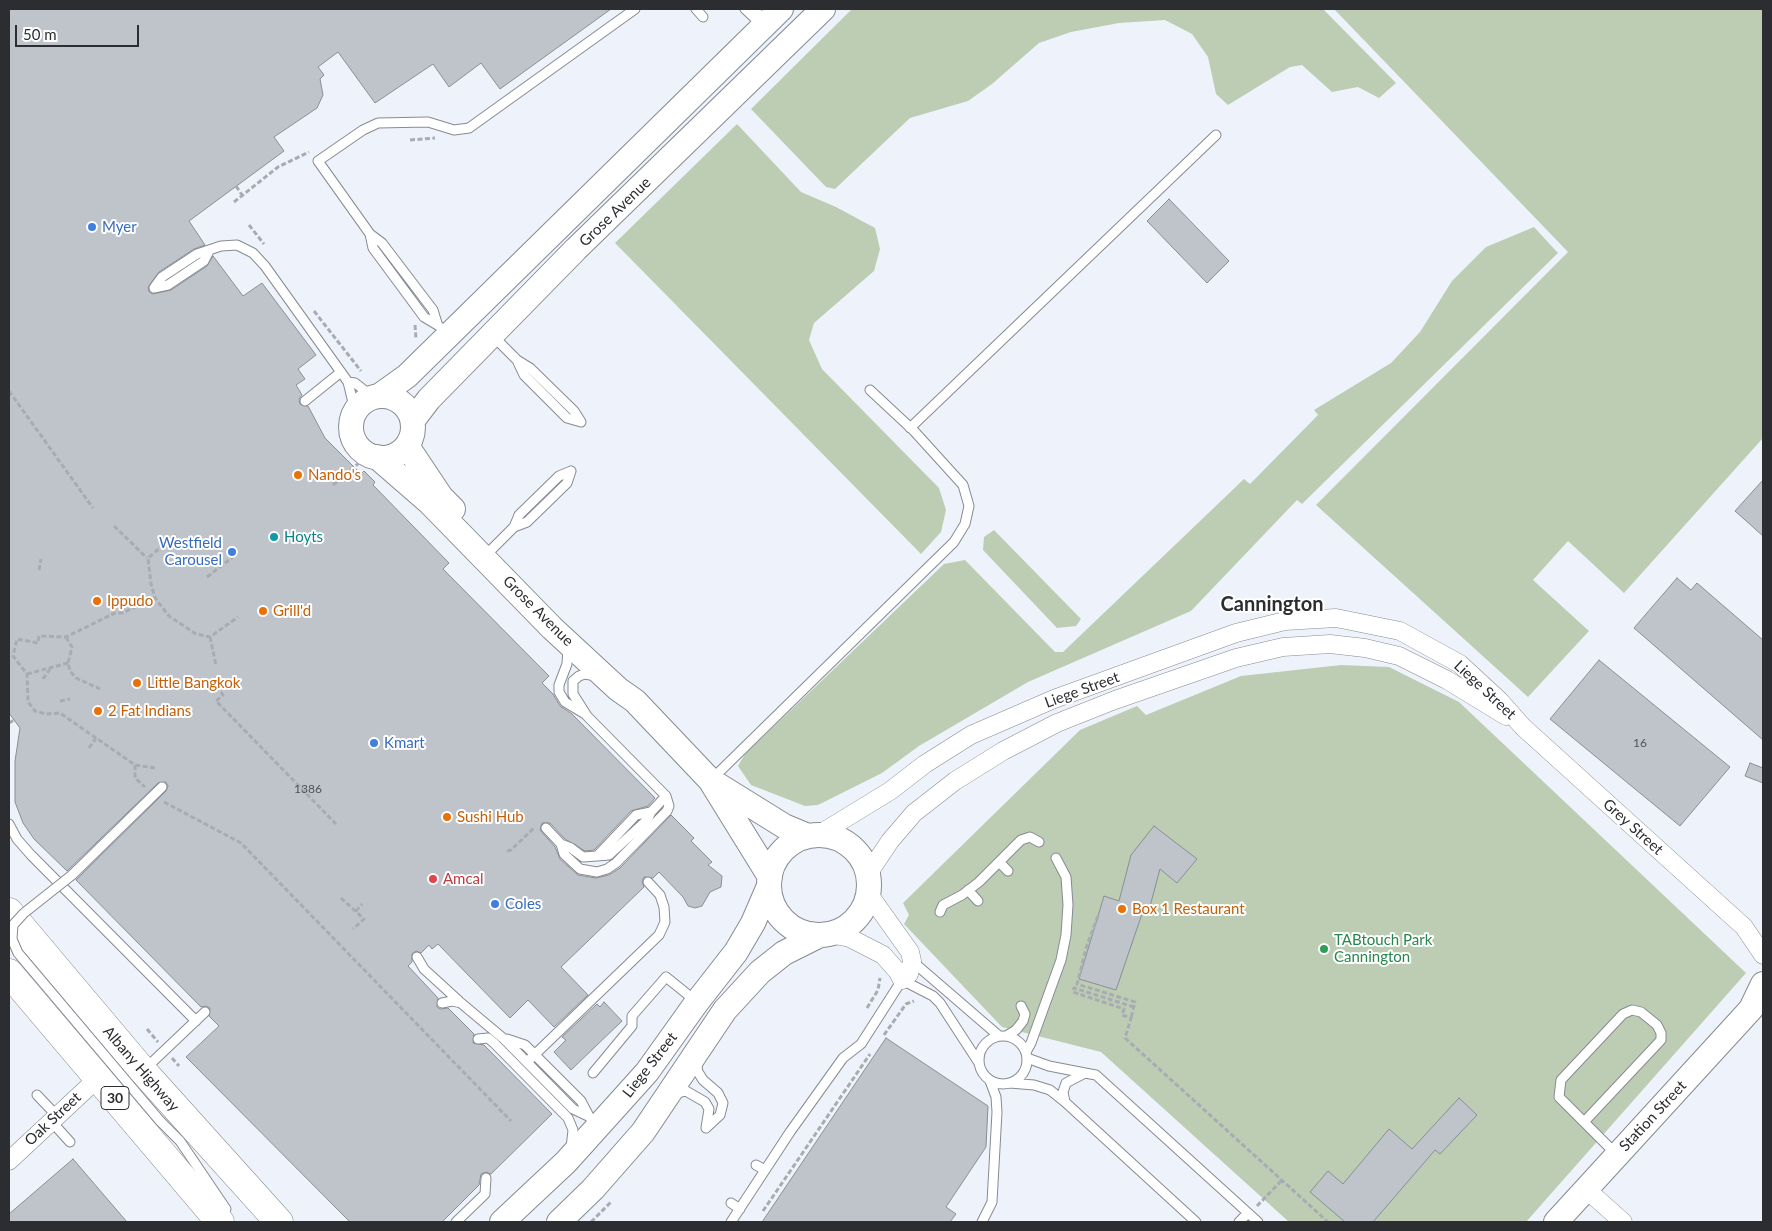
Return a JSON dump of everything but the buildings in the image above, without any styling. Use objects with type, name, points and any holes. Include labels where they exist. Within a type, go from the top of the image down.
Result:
[{"type":"highway","name":"Albany Highway","points":[[9,912],[143,1071],[278,1222]]},
{"type":"highway","name":"30","points":[[9,973],[219,1219]]},
{"type":"highway","points":[[258,1201],[293,1222]]},
{"type":"street","name":"Grose Avenue","points":[[454,343],[492,335],[576,250],[823,9]]},
{"type":"street","points":[[770,13],[784,47]]},
{"type":"street","name":"Grose Avenue","points":[[368,395],[407,376],[454,343],[770,13]]},
{"type":"street","name":"Grose Avenue","points":[[413,420],[429,399],[454,343]]},
{"type":"street","points":[[368,395],[390,397],[401,402],[409,410],[413,420],[411,438],[407,446],[398,453],[388,457],[369,459],[366,453],[357,445],[352,434],[352,422],[368,395]]},
{"type":"street","name":"Grose Avenue","points":[[407,446],[442,497],[567,642],[606,678],[636,701],[710,780],[769,881]]},
{"type":"street","name":"Grose Avenue","points":[[369,459],[430,503],[489,552],[627,682],[636,701]]},
{"type":"street","name":"Liege Street","points":[[813,836],[890,791],[925,764],[971,735],[1054,699],[1236,633],[1285,620],[1336,618],[1400,631],[1460,664],[1499,700],[1523,727]]},
{"type":"street","name":"Liege Street","points":[[868,884],[890,841],[914,813],[955,781],[1002,751],[1057,723],[1115,700],[1236,658],[1283,647],[1330,644],[1365,648],[1399,656],[1447,680],[1523,727]]},
{"type":"street","name":"Grey Street","points":[[1523,727],[1744,927],[1763,955]]},
{"type":"street","name":"Grose Avenue","points":[[710,780],[776,822],[813,836]]},
{"type":"street","points":[[813,836],[837,838],[846,843],[860,856],[868,884],[910,952],[912,961],[909,974],[902,980],[884,955],[850,938],[801,931],[784,921],[773,905],[769,881],[772,867],[782,851],[792,843],[813,836]]},
{"type":"street","name":"Liege Street","points":[[502,1222],[566,1162],[595,1122],[648,1072],[697,1002],[736,952],[753,923],[769,881]]},
{"type":"street","points":[[825,934],[839,931],[855,919],[861,912],[868,884]]},
{"type":"street","name":"Grey Street","points":[[1744,927],[1763,935]]},
{"type":"street","name":"Liege Street","points":[[559,1222],[593,1189],[643,1132],[725,1010],[760,972],[791,949],[825,934]]},
{"type":"street","name":"Station Street","points":[[1556,1222],[1757,1006],[1763,984]]},
{"type":"street","name":"Oak Street","points":[[9,1161],[98,1078]]},
{"type":"street","points":[[1586,1189],[1623,1222]]},
{"type":"lane","points":[[454,343],[424,317],[373,248],[370,234],[318,161],[363,130],[378,123],[428,122],[454,130],[469,128],[635,9]]},
{"type":"lane","points":[[696,9],[703,17]]},
{"type":"lane","points":[[745,9],[770,13]]},
{"type":"lane","points":[[910,428],[1216,135]]},
{"type":"lane","points":[[210,251],[204,261],[168,285],[154,288],[162,277],[197,254],[220,246],[237,245],[253,252],[348,382],[368,395]]},
{"type":"lane","points":[[492,335],[517,360],[530,368],[574,411],[580,422],[567,418],[524,375],[517,360]]},
{"type":"lane","points":[[305,400],[341,372]]},
{"type":"lane","points":[[348,382],[355,383],[368,395]]},
{"type":"lane","points":[[710,780],[954,542],[965,524],[969,506],[963,486],[910,428],[870,390]]},
{"type":"lane","points":[[489,552],[514,526],[520,515],[559,476],[571,471],[567,483],[536,513],[526,522],[514,526]]},
{"type":"lane","points":[[567,642],[567,664],[559,685],[559,692],[565,702],[587,716]]},
{"type":"lane","points":[[561,844],[564,854],[580,869],[597,872],[607,869],[616,863],[667,811],[669,806],[587,716],[574,694],[572,681],[579,676],[585,674],[606,678]]},
{"type":"lane","points":[[162,787],[72,876],[24,913],[13,925],[12,939],[18,953],[180,1142],[219,1219]]},
{"type":"lane","points":[[542,826],[561,844],[571,848],[583,857],[597,856],[636,815],[651,812],[663,800]]},
{"type":"lane","points":[[9,824],[17,839],[30,854],[196,1021]]},
{"type":"lane","points":[[940,912],[943,905],[968,890],[1021,840],[1030,837],[1039,842]]},
{"type":"lane","points":[[1010,1083],[1025,1071],[1027,1055],[1053,971],[1061,960],[1066,919],[1066,877],[1056,858]]},
{"type":"lane","points":[[999,862],[1008,871]]},
{"type":"lane","points":[[528,1062],[659,935],[665,922],[664,907],[660,895],[648,882]]},
{"type":"lane","points":[[968,890],[978,900]]},
{"type":"lane","points":[[417,957],[424,969],[504,1039],[573,1109],[595,1122]]},
{"type":"lane","points":[[912,961],[1002,1036],[1018,1041],[1027,1055],[1049,1066],[1096,1075],[1258,1222]]},
{"type":"lane","points":[[417,976],[424,969]]},
{"type":"lane","points":[[593,1073],[632,1026],[632,1016],[666,977],[697,1002]]},
{"type":"lane","points":[[731,1222],[765,1170],[786,1129],[843,1058],[861,1044],[902,980],[933,996],[940,1003],[979,1063],[984,1076],[1003,1084],[1034,1085],[1050,1090],[1196,1222]]},
{"type":"lane","points":[[442,1003],[452,1001],[462,1003]]},
{"type":"lane","points":[[979,1063],[979,1056],[986,1043],[1016,1030],[1023,1021],[1025,1014],[1021,1006]]},
{"type":"lane","points":[[1584,1122],[1661,1040],[1662,1033],[1657,1025],[1641,1012],[1632,1010],[1623,1014],[1561,1080],[1559,1096],[1584,1122],[1617,1155]]},
{"type":"lane","points":[[143,1071],[205,1012]]},
{"type":"lane","points":[[478,1039],[488,1038],[494,1042],[568,1118],[573,1130],[572,1145],[566,1162]]},
{"type":"lane","points":[[504,1039],[525,1045],[581,1102],[595,1122]]},
{"type":"lane","points":[[666,1098],[686,1091],[705,1102],[709,1109],[706,1128],[720,1115],[723,1109],[721,1098],[698,1072],[696,1053]]},
{"type":"lane","points":[[1064,1102],[1063,1092],[1066,1083],[1085,1072]]},
{"type":"lane","points":[[982,1222],[992,1202],[997,1112],[996,1097],[990,1080]]},
{"type":"lane","points":[[37,1095],[70,1142]]},
{"type":"lane","points":[[756,1165],[765,1170]]},
{"type":"lane","points":[[456,1222],[485,1194],[486,1178]]},
{"type":"lane","points":[[731,1203],[740,1209]]},
{"type":"lane","points":[[1239,1222],[1248,1213]]},
{"type":"path","points":[[410,140],[438,137]]},
{"type":"path","points":[[234,202],[278,167],[299,158],[315,148]]},
{"type":"path","points":[[236,186],[242,195]]},
{"type":"path","points":[[249,225],[266,248]]},
{"type":"path","points":[[313,309],[368,395]]},
{"type":"path","points":[[415,324],[416,342]]},
{"type":"path","points":[[9,391],[92,508]]},
{"type":"path","points":[[333,485],[369,459]]},
{"type":"path","points":[[114,526],[148,558],[151,584],[156,598],[169,616],[182,626],[196,634],[210,637],[238,617]]},
{"type":"path","points":[[148,558],[176,535]]},
{"type":"path","points":[[207,577],[233,557]]},
{"type":"path","points":[[39,570],[41,559]]},
{"type":"path","points":[[155,768],[135,766],[60,713],[46,714],[35,711],[28,702],[28,674],[13,656],[17,639],[38,643],[39,636],[66,637],[115,613],[122,613],[156,598]]},
{"type":"path","points":[[66,637],[72,647],[68,663],[70,671],[76,678],[100,689]]},
{"type":"path","points":[[210,637],[216,665]]},
{"type":"path","points":[[28,674],[68,663]]},
{"type":"path","points":[[43,679],[51,668]]},
{"type":"path","points":[[222,692],[223,695],[216,701],[336,824]]},
{"type":"path","points":[[22,695],[28,695]]},
{"type":"path","points":[[60,701],[70,698]]},
{"type":"path","points":[[9,723],[14,720]]},
{"type":"path","points":[[89,748],[96,738]]},
{"type":"path","points":[[135,766],[135,778],[164,802],[241,844],[510,1120]]},
{"type":"path","points":[[507,851],[511,850],[542,826]]},
{"type":"path","points":[[341,898],[364,919],[353,930]]},
{"type":"path","points":[[356,911],[362,904]]},
{"type":"path","points":[[1098,916],[1089,938],[1077,984],[1135,1002],[1125,1038],[1328,1222]]},
{"type":"path","points":[[867,1009],[878,990],[880,978],[877,973]]},
{"type":"path","points":[[1130,1018],[1122,1015],[1124,1009],[1073,992],[1074,988],[1134,1008]]},
{"type":"path","points":[[879,1042],[906,1004],[914,1001]]},
{"type":"path","points":[[759,1205],[764,1209],[873,1050]]},
{"type":"path","points":[[1248,1213],[1282,1180]]},
{"type":"green space","points":[[852,9],[1323,9],[1396,83],[1379,98],[1358,87],[1332,92],[1302,65],[1290,67],[1228,105],[1216,94],[1208,57],[1192,34],[1165,20],[1119,23],[1071,32],[1039,43],[992,84],[968,101],[910,118],[835,189],[826,187],[751,109]]},
{"type":"green space","points":[[1334,9],[1763,9],[1763,438],[1624,593],[1568,541],[1533,580],[1589,631],[1528,697],[1316,505],[1568,252]]},
{"type":"green space","points":[[737,124],[801,192],[836,207],[875,228],[880,249],[874,271],[814,323],[809,340],[822,369],[939,488],[946,510],[941,532],[921,554],[615,243]]},
{"type":"green space","points":[[1534,227],[1558,253],[1302,504],[1297,500],[1191,611],[1028,682],[919,746],[882,773],[818,805],[805,806],[751,785],[738,766],[745,754],[944,564],[965,560],[1055,652],[1063,652],[1244,479],[1250,484],[1318,415],[1314,410],[1391,363],[1420,332],[1452,281],[1486,247]]},
{"type":"green space","points":[[994,530],[1081,619],[1076,626],[1057,628],[983,550],[984,537]]},
{"type":"green space","name":"TABtouch Park Cannington","points":[[1341,665],[1389,667],[1459,702],[1746,973],[1526,1222],[1289,1222],[1101,1052],[1002,1027],[904,924],[909,915],[903,903],[1080,730],[1137,706],[1146,715],[1241,676]]},
{"type":"place","name":"Myer","points":[[92,227]]},
{"type":"place","name":"Nando's","points":[[298,475]]},
{"type":"place","name":"Hoyts","points":[[274,537]]},
{"type":"place","name":"Westfield Carousel","points":[[232,552]]},
{"type":"place","name":"Ippudo","points":[[97,601]]},
{"type":"place","name":"Grill'd","points":[[263,611]]},
{"type":"place","name":"Little Bangkok","points":[[137,683]]},
{"type":"place","name":"2 Fat Indians","points":[[98,711]]},
{"type":"place","name":"Kmart","points":[[374,743]]},
{"type":"place","name":"Sushi Hub","points":[[447,817]]},
{"type":"place","name":"Amcal","points":[[433,879]]},
{"type":"place","name":"Coles","points":[[495,904]]},
{"type":"place","name":"Box 1 Restaurant","points":[[1122,909]]},
{"type":"place","name":"TABtouch Park Cannington","points":[[1324,949]]},
{"type":"district","name":"Cannington","points":[[1272,605]]}]
